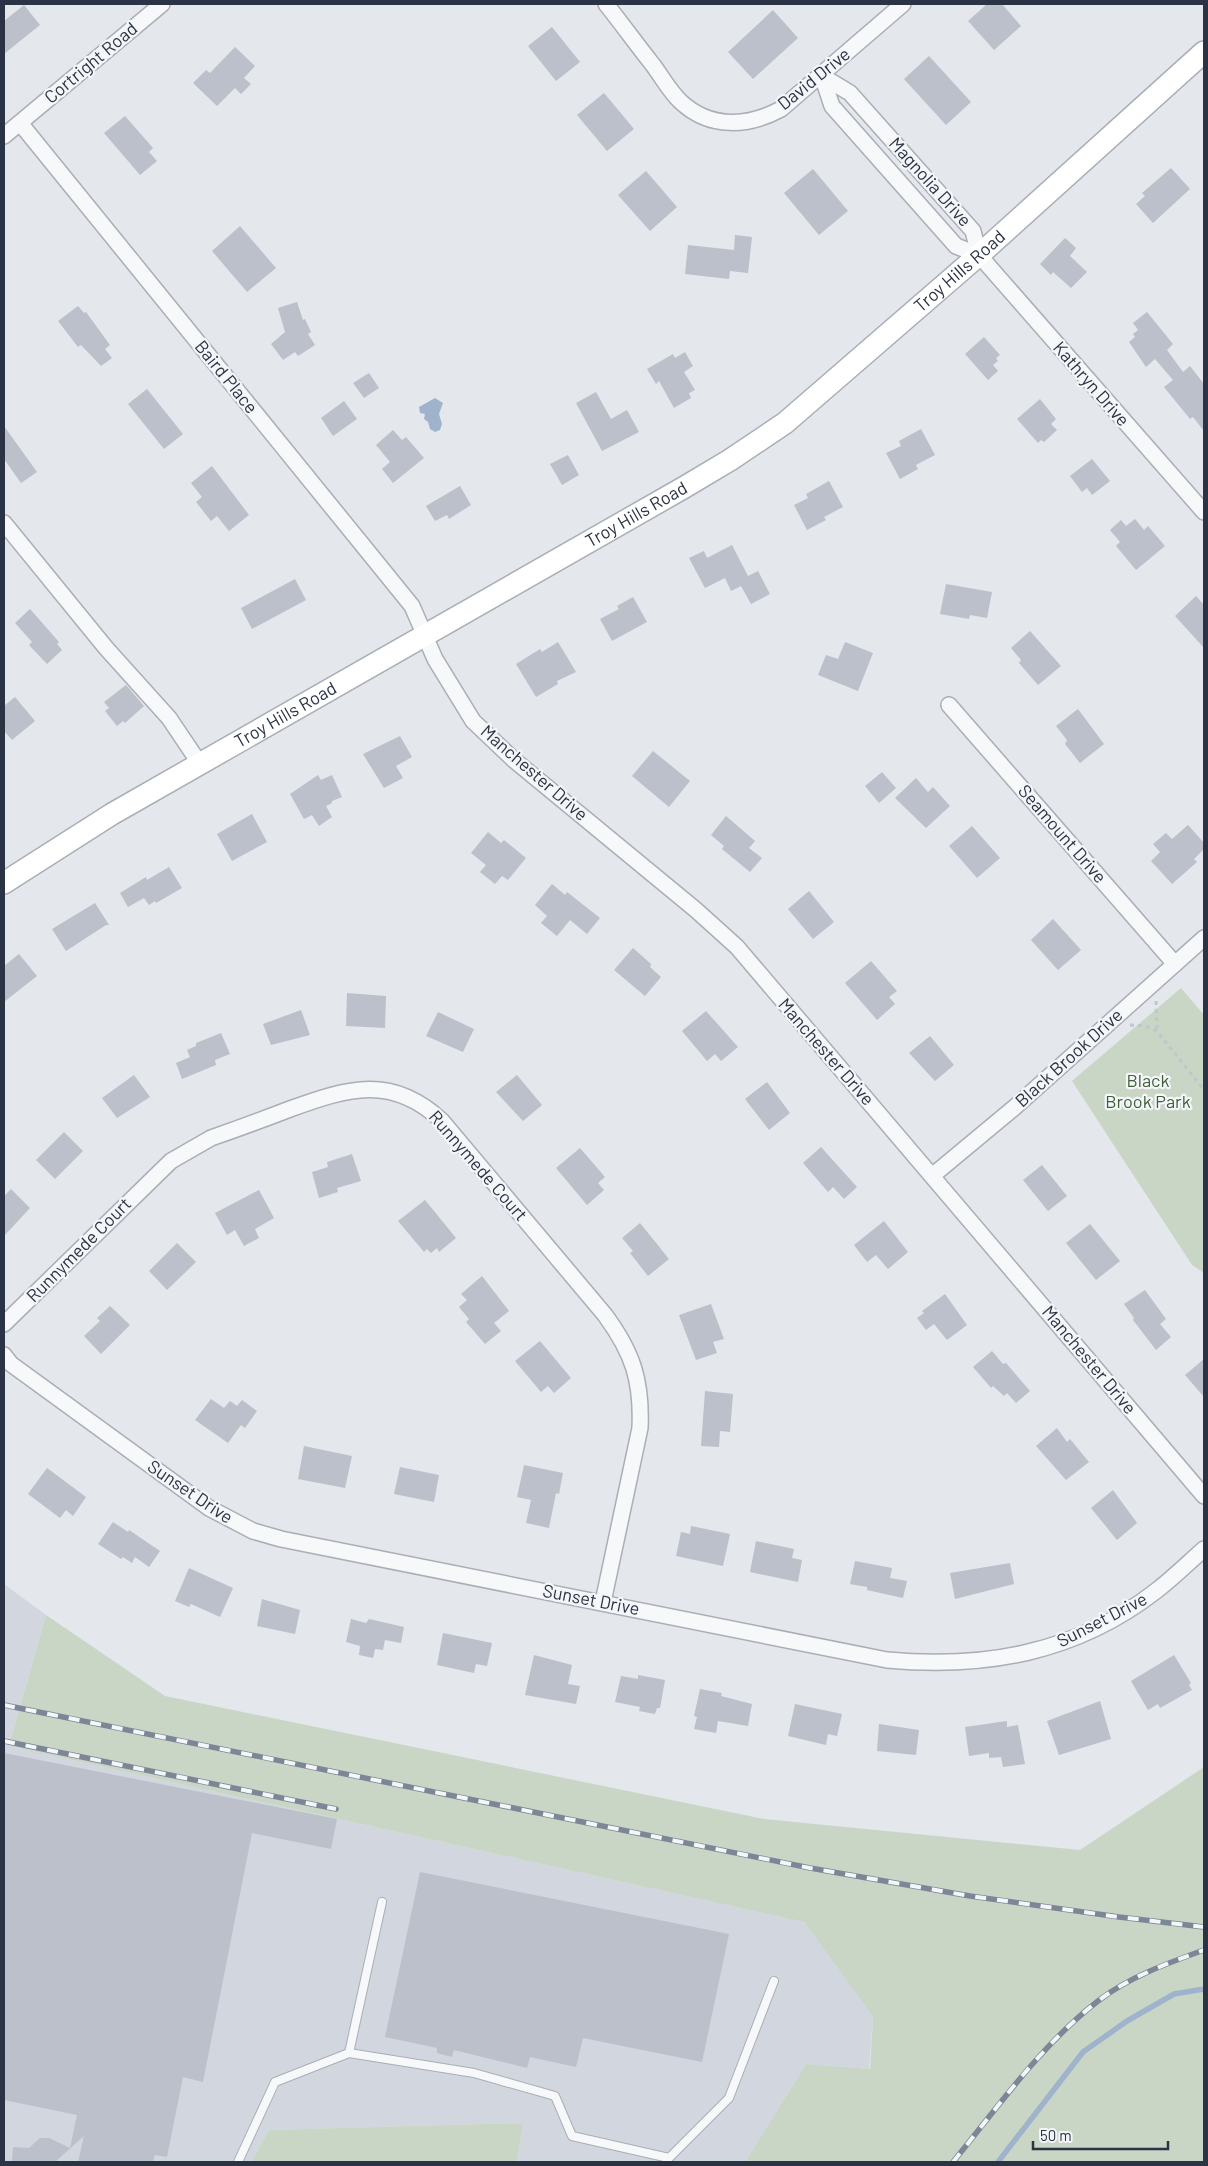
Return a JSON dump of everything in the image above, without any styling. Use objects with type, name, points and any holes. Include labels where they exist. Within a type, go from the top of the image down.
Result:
[{"type":"main road","name":"Troy Hills Road","points":[[4,883],[112,814],[683,488],[730,460],[785,423],[979,254],[1204,52]]},
{"type":"street","name":"Cortright Road","points":[[4,136],[162,4]]},
{"type":"street","name":"David Drive","points":[[606,4],[681,102],[698,114],[728,124],[750,122],[766,117],[781,109],[822,76],[903,4]]},
{"type":"street","name":"Magnolia Drive","points":[[822,76],[832,106],[956,246],[979,254]]},
{"type":"street","name":"Magnolia Drive","points":[[822,76],[850,93],[973,231],[979,254]]},
{"type":"street","name":"Baird Place","points":[[20,123],[412,606],[425,636]]},
{"type":"street","name":"Kathryn Drive","points":[[979,254],[1204,512]]},
{"type":"street","points":[[4,523],[106,648],[169,718],[200,764]]},
{"type":"street","name":"Manchester Drive","points":[[425,636],[435,659],[473,721],[514,760],[623,849],[737,947],[1204,1496]]},
{"type":"street","name":"Seamount Drive","points":[[949,705],[1175,964]]},
{"type":"street","name":"Black Brook Drive","points":[[932,1176],[1015,1107],[1204,938]]},
{"type":"street","name":"Runnymede Court","points":[[4,1324],[146,1184],[171,1161],[192,1148],[211,1138],[330,1094],[367,1089],[391,1092],[414,1100],[430,1110],[455,1136],[605,1315],[619,1334],[631,1356],[638,1379],[641,1404],[640,1428],[603,1602]]},
{"type":"street","name":"Sunset Drive","points":[[4,1355],[11,1364],[209,1508],[253,1531],[281,1539],[887,1660],[924,1663],[966,1662],[1009,1657],[1045,1648],[1080,1635],[1123,1613],[1154,1593],[1204,1548]]},
{"type":"lane","points":[[349,2053],[382,1902]]},
{"type":"lane","points":[[238,2162],[275,2082],[349,2053],[474,2073],[555,2096],[572,2136],[670,2158],[729,2098],[774,1981]]},
{"type":"path","points":[[1156,1000],[1157,1031]]},
{"type":"path","points":[[1128,1024],[1145,1026],[1157,1031],[1204,1090]]},
{"type":"shaded area","points":[[4,1584],[46,1615],[9,1746],[804,1922],[873,2017],[869,2069],[806,2064],[745,2162],[517,2162],[523,2123],[269,2130],[251,2162],[4,2162]]},
{"type":"green space","name":"Black Brook Park","points":[[1181,988],[1204,1015],[1204,1273],[1192,1265],[1072,1081]]},
{"type":"green space","points":[[46,1615],[165,1696],[764,1819],[1080,1850],[1204,1767],[1204,2162],[745,2162],[806,2064],[870,2069],[873,2017],[804,1922],[9,1746]]},
{"type":"green space","points":[[523,2123],[517,2162],[251,2162],[269,2130]]},
{"type":"water","points":[[435,398],[443,403],[439,414],[442,424],[440,430],[435,432],[430,429],[428,422],[424,419],[425,414],[420,413],[419,407]]},
{"type":"building","points":[[987,4],[1002,4],[1021,26],[994,50],[968,21]]},
{"type":"building","points":[[24,5],[40,25],[4,54],[4,21]]},
{"type":"building","points":[[773,10],[798,38],[753,79],[728,52]]},
{"type":"building","points":[[552,27],[580,62],[556,81],[528,46]]},
{"type":"building","points":[[235,47],[255,66],[244,78],[251,84],[241,94],[235,88],[217,106],[193,83],[206,70],[210,73]]},
{"type":"building","points":[[929,56],[971,102],[946,125],[904,79]]},
{"type":"building","points":[[604,93],[634,129],[607,151],[577,115]]},
{"type":"building","points":[[125,116],[153,148],[149,152],[157,161],[140,175],[104,133]]},
{"type":"building","points":[[1171,168],[1190,189],[1153,223],[1136,204],[1145,196],[1142,193]]},
{"type":"building","points":[[813,169],[848,211],[819,235],[784,193]]},
{"type":"building","points":[[646,171],[677,207],[650,231],[618,195]]},
{"type":"building","points":[[240,226],[276,268],[247,292],[212,251]]},
{"type":"building","points":[[735,235],[752,237],[748,273],[730,271],[729,279],[685,274],[688,245],[734,250]]},
{"type":"building","points":[[1065,238],[1076,248],[1070,256],[1087,272],[1071,288],[1053,272],[1051,275],[1040,264]]},
{"type":"building","points":[[297,302],[303,320],[305,319],[311,332],[308,334],[315,345],[298,356],[295,352],[283,360],[271,344],[285,332],[278,308]]},
{"type":"building","points":[[78,306],[84,313],[86,312],[110,345],[105,349],[112,358],[101,366],[81,345],[78,347],[58,321]]},
{"type":"building","points":[[1147,312],[1173,344],[1167,350],[1183,372],[1190,366],[1204,384],[1204,431],[1193,417],[1190,419],[1164,387],[1173,380],[1155,359],[1146,367],[1129,342],[1135,337],[1133,334],[1138,330],[1133,323]]},
{"type":"building","points":[[984,337],[1000,355],[996,358],[998,361],[993,365],[998,371],[988,380],[965,354]]},
{"type":"building","points":[[685,352],[693,366],[684,372],[695,390],[689,393],[691,398],[674,408],[659,381],[656,384],[647,369],[673,354],[675,358]]},
{"type":"building","points":[[369,373],[379,388],[364,398],[353,383]]},
{"type":"building","points":[[147,389],[183,434],[164,449],[128,404]]},
{"type":"building","points":[[596,392],[611,419],[627,410],[639,432],[602,451],[576,403]]},
{"type":"building","points":[[1040,399],[1056,419],[1051,424],[1057,430],[1044,442],[1041,440],[1038,443],[1017,419]]},
{"type":"building","points":[[344,401],[357,419],[333,436],[321,418]]},
{"type":"building","points":[[4,426],[37,472],[21,483],[4,459]]},
{"type":"building","points":[[921,429],[935,455],[916,465],[918,469],[900,479],[886,453],[901,446],[899,441]]},
{"type":"building","points":[[393,430],[402,440],[406,437],[424,458],[393,483],[382,469],[390,462],[376,445]]},
{"type":"building","points":[[568,455],[579,475],[562,485],[550,464]]},
{"type":"building","points":[[1092,459],[1110,481],[1092,495],[1087,488],[1082,492],[1070,476]]},
{"type":"building","points":[[212,466],[249,515],[229,531],[217,516],[211,521],[196,502],[202,497],[191,483]]},
{"type":"building","points":[[829,481],[843,507],[824,517],[826,520],[807,530],[794,505],[808,498],[806,494]]},
{"type":"building","points":[[460,486],[471,505],[449,519],[447,515],[435,521],[426,506]]},
{"type":"building","points":[[1135,519],[1144,530],[1148,526],[1165,546],[1136,570],[1116,546],[1120,542],[1110,530],[1121,520],[1126,526]]},
{"type":"building","points":[[732,545],[748,576],[758,571],[770,594],[751,604],[741,586],[731,591],[725,578],[705,588],[689,558],[704,551],[707,558]]},
{"type":"building","points":[[295,579],[306,600],[252,629],[241,608]]},
{"type":"building","points":[[946,584],[992,592],[987,618],[970,615],[969,619],[940,614]]},
{"type":"building","points":[[1196,596],[1204,605],[1204,648],[1175,616]]},
{"type":"building","points":[[633,597],[647,622],[612,641],[600,619],[619,609],[617,606]]},
{"type":"building","points":[[30,609],[59,642],[57,644],[62,650],[47,664],[29,645],[32,642],[15,623]]},
{"type":"building","points":[[1030,631],[1061,666],[1038,685],[1019,663],[1021,660],[1011,648]]},
{"type":"building","points":[[558,642],[576,672],[557,681],[558,684],[536,697],[516,664],[540,649],[542,652]]},
{"type":"building","points":[[845,642],[873,653],[858,691],[818,675],[826,655],[838,659]]},
{"type":"building","points":[[126,685],[144,706],[125,723],[123,721],[117,726],[105,711],[109,708],[104,702]]},
{"type":"building","points":[[15,697],[35,721],[12,740],[4,731],[4,706]]},
{"type":"building","points":[[1078,709],[1104,744],[1080,763],[1065,744],[1067,740],[1056,726]]},
{"type":"building","points":[[400,736],[412,757],[396,766],[403,778],[384,788],[363,754]]},
{"type":"building","points":[[653,751],[690,781],[669,807],[632,776]]},
{"type":"building","points":[[882,772],[896,788],[879,803],[865,786]]},
{"type":"building","points":[[318,775],[321,780],[332,775],[342,797],[326,806],[332,817],[319,826],[312,815],[304,819],[290,794]]},
{"type":"building","points":[[916,778],[928,792],[933,787],[950,806],[926,828],[895,798]]},
{"type":"building","points":[[252,814],[267,842],[232,861],[217,834]]},
{"type":"building","points":[[726,816],[755,841],[749,848],[762,858],[750,872],[722,849],[724,846],[711,835]]},
{"type":"building","points":[[1188,825],[1204,843],[1204,849],[1194,859],[1197,862],[1172,884],[1151,861],[1160,852],[1153,844],[1166,833],[1172,839]]},
{"type":"building","points":[[972,826],[1000,858],[977,878],[949,846]]},
{"type":"building","points":[[488,832],[501,843],[504,840],[526,858],[508,880],[502,876],[495,884],[480,872],[486,865],[471,853]]},
{"type":"building","points":[[169,867],[182,888],[156,903],[155,901],[149,905],[144,898],[128,907],[120,893],[146,877],[147,880]]},
{"type":"building","points":[[552,884],[565,895],[567,892],[600,918],[587,934],[570,920],[557,936],[541,923],[547,916],[535,905]]},
{"type":"building","points":[[809,891],[834,922],[813,939],[788,909]]},
{"type":"building","points":[[95,903],[109,925],[106,925],[66,951],[52,929]]},
{"type":"building","points":[[1053,919],[1081,950],[1058,970],[1031,940]]},
{"type":"building","points":[[633,948],[651,964],[650,967],[661,977],[645,996],[614,970]]},
{"type":"building","points":[[19,954],[37,976],[4,1002],[4,966]]},
{"type":"building","points":[[871,961],[897,991],[889,997],[895,1004],[877,1020],[845,983]]},
{"type":"building","points":[[347,993],[386,996],[385,1028],[346,1026]]},
{"type":"building","points":[[301,1010],[310,1035],[271,1045],[263,1024]]},
{"type":"building","points":[[706,1011],[738,1047],[721,1061],[715,1054],[707,1061],[682,1031]]},
{"type":"building","points":[[438,1012],[474,1029],[463,1052],[426,1036]]},
{"type":"building","points":[[221,1033],[230,1054],[215,1060],[216,1065],[182,1079],[176,1063],[190,1057],[187,1050],[196,1046],[196,1043]]},
{"type":"building","points":[[930,1036],[954,1065],[935,1081],[909,1053]]},
{"type":"building","points":[[134,1075],[150,1097],[117,1118],[102,1098]]},
{"type":"building","points":[[517,1075],[542,1105],[523,1121],[496,1092]]},
{"type":"building","points":[[767,1082],[790,1113],[769,1130],[745,1099]]},
{"type":"building","points":[[64,1132],[83,1151],[55,1179],[36,1160]]},
{"type":"building","points":[[821,1147],[857,1187],[844,1199],[833,1187],[828,1192],[803,1163]]},
{"type":"building","points":[[580,1148],[605,1177],[598,1183],[604,1190],[587,1205],[556,1168]]},
{"type":"building","points":[[352,1154],[361,1181],[337,1188],[338,1192],[319,1198],[312,1172],[328,1167],[327,1162]]},
{"type":"building","points":[[1042,1165],[1067,1196],[1048,1211],[1023,1180]]},
{"type":"building","points":[[11,1189],[30,1208],[4,1236],[4,1196]]},
{"type":"building","points":[[259,1190],[274,1218],[255,1229],[259,1238],[244,1246],[235,1230],[227,1235],[215,1213]]},
{"type":"building","points":[[425,1200],[456,1238],[439,1252],[437,1248],[431,1253],[427,1249],[424,1252],[398,1221]]},
{"type":"building","points":[[884,1221],[908,1252],[888,1269],[876,1255],[867,1262],[854,1245]]},
{"type":"building","points":[[640,1223],[669,1259],[648,1276],[630,1253],[633,1251],[622,1238]]},
{"type":"building","points":[[1090,1224],[1120,1261],[1096,1280],[1066,1243]]},
{"type":"building","points":[[177,1243],[196,1262],[167,1290],[149,1271]]},
{"type":"building","points":[[482,1276],[509,1311],[494,1323],[501,1331],[485,1344],[466,1322],[469,1319],[459,1307],[467,1300],[461,1294]]},
{"type":"building","points":[[1145,1290],[1166,1319],[1160,1324],[1171,1337],[1156,1350],[1133,1320],[1134,1318],[1124,1304]]},
{"type":"building","points":[[945,1294],[967,1325],[947,1340],[934,1324],[926,1330],[917,1318],[924,1313],[922,1311]]},
{"type":"building","points":[[711,1304],[724,1339],[713,1342],[717,1353],[696,1360],[679,1315]]},
{"type":"building","points":[[110,1306],[130,1325],[101,1354],[84,1336],[100,1321],[97,1318]]},
{"type":"building","points":[[540,1341],[571,1378],[554,1393],[548,1386],[541,1392],[515,1361]]},
{"type":"building","points":[[992,1351],[1003,1364],[1006,1363],[1030,1391],[1016,1403],[1007,1393],[1004,1396],[993,1386],[991,1388],[973,1367]]},
{"type":"building","points":[[1204,1359],[1204,1397],[1185,1375]]},
{"type":"building","points":[[705,1391],[733,1394],[730,1432],[720,1431],[719,1447],[701,1446]]},
{"type":"building","points":[[211,1399],[224,1408],[230,1401],[237,1406],[242,1400],[257,1411],[245,1428],[241,1425],[228,1443],[195,1420]]},
{"type":"building","points":[[1057,1428],[1067,1442],[1070,1439],[1089,1462],[1066,1480],[1036,1446]]},
{"type":"building","points":[[304,1446],[352,1456],[345,1488],[298,1479]]},
{"type":"building","points":[[524,1465],[563,1473],[559,1494],[556,1493],[549,1528],[526,1523],[531,1500],[517,1497]]},
{"type":"building","points":[[400,1467],[439,1475],[434,1502],[394,1494]]},
{"type":"building","points":[[47,1468],[86,1497],[73,1516],[66,1510],[60,1518],[28,1494]]},
{"type":"building","points":[[1113,1490],[1137,1523],[1117,1540],[1091,1508]]},
{"type":"building","points":[[113,1522],[128,1532],[129,1530],[160,1551],[149,1567],[135,1557],[132,1563],[123,1557],[121,1559],[98,1544]]},
{"type":"building","points":[[691,1526],[730,1534],[723,1566],[676,1556],[681,1532],[690,1534]]},
{"type":"building","points":[[756,1541],[794,1549],[792,1558],[802,1560],[798,1582],[750,1572]]},
{"type":"building","points":[[855,1561],[892,1568],[890,1578],[907,1581],[903,1598],[850,1584]]},
{"type":"building","points":[[1010,1563],[1014,1584],[955,1599],[950,1573]]},
{"type":"building","points":[[189,1568],[233,1588],[220,1617],[191,1604],[189,1607],[175,1601]]},
{"type":"building","points":[[262,1599],[300,1610],[295,1634],[257,1626]]},
{"type":"building","points":[[351,1619],[366,1623],[369,1619],[404,1627],[401,1643],[385,1640],[383,1650],[375,1649],[373,1658],[359,1655],[360,1646],[346,1642]]},
{"type":"building","points":[[443,1633],[492,1643],[487,1666],[476,1664],[474,1673],[437,1665]]},
{"type":"building","points":[[534,1655],[572,1665],[568,1684],[580,1686],[576,1704],[525,1695]]},
{"type":"building","points":[[1174,1655],[1191,1683],[1189,1685],[1192,1690],[1160,1708],[1158,1704],[1148,1710],[1131,1681]]},
{"type":"building","points":[[638,1675],[665,1680],[660,1708],[657,1708],[655,1714],[639,1711],[640,1707],[615,1702],[621,1676],[638,1679]]},
{"type":"building","points":[[700,1689],[722,1693],[721,1696],[752,1704],[748,1726],[718,1721],[716,1733],[694,1729],[697,1717],[694,1716]]},
{"type":"building","points":[[1100,1701],[1111,1739],[1059,1755],[1047,1721]]},
{"type":"building","points":[[795,1704],[842,1714],[837,1736],[828,1734],[826,1745],[788,1736]]},
{"type":"building","points":[[1007,1721],[1007,1727],[1018,1725],[1025,1764],[1003,1767],[1001,1757],[989,1758],[989,1753],[969,1756],[965,1727]]},
{"type":"building","points":[[879,1724],[919,1730],[916,1755],[877,1751]]},
{"type":"building","points":[[4,1753],[337,1819],[331,1849],[252,1833],[203,2082],[183,2077],[167,2157],[155,2155],[153,2162],[78,2162],[84,2136],[55,2162],[12,2161],[13,2147],[29,2148],[40,2138],[49,2138],[70,2148],[77,2115],[4,2100]]},
{"type":"building","points":[[420,1872],[729,1934],[702,2062],[583,2038],[576,2067],[530,2057],[527,2068],[454,2050],[452,2057],[437,2053],[437,2048],[385,2037]]},
{"type":"waterway","points":[[998,2162],[1083,2052],[1127,2021],[1174,1994],[1204,1989]]},
{"type":"railway","points":[[4,1705],[810,1868],[970,1896],[1204,1927]]},
{"type":"railway","points":[[4,1741],[336,1809]]},
{"type":"railway","points":[[953,2162],[1021,2077],[1077,2018],[1110,1992],[1136,1978],[1204,1950]]}]
